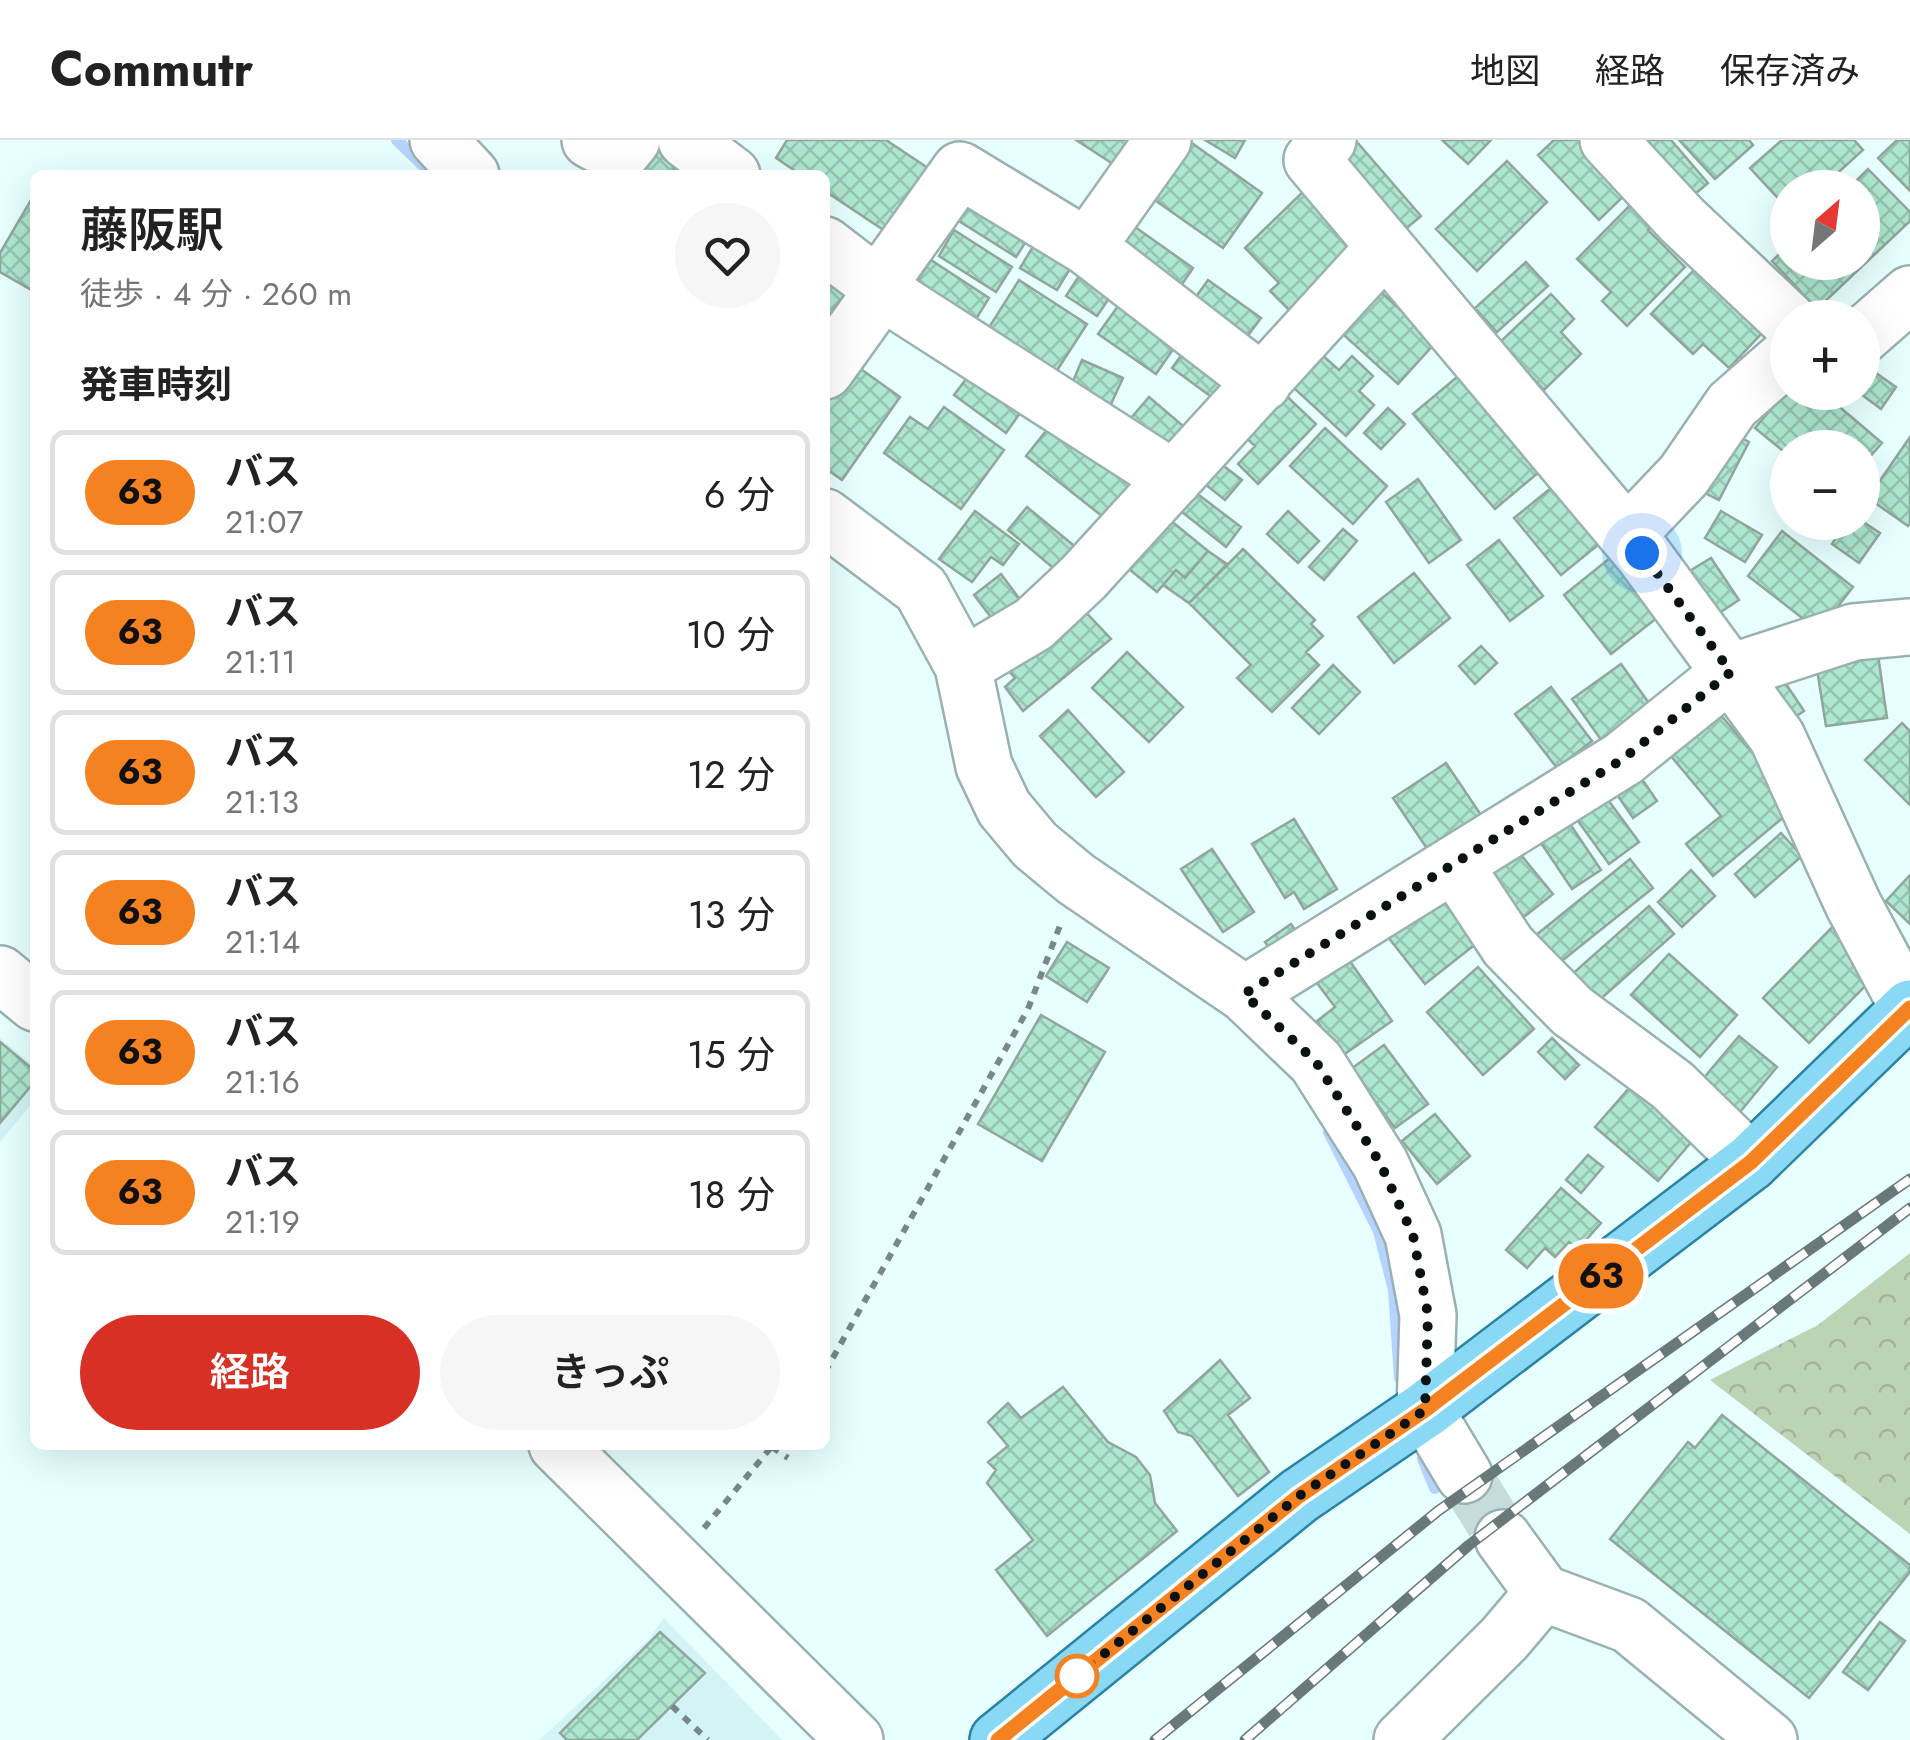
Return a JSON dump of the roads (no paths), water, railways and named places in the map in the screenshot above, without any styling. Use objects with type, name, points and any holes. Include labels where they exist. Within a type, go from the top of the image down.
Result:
[{"type":"main road","points":[[998,1740],[1299,1496],[1425,1410],[1751,1162],[1910,1009]]},
{"type":"street","points":[[438,140],[466,170]]},
{"type":"street","points":[[590,140],[619,156],[632,140]]},
{"type":"street","points":[[686,140],[725,170]]},
{"type":"street","points":[[1087,247],[1163,140]]},
{"type":"street","points":[[1328,140],[1312,160],[1627,535],[1777,737],[1853,904],[1910,1009]]},
{"type":"street","points":[[1608,140],[1682,220],[1770,303]]},
{"type":"street","points":[[830,364],[960,170],[1087,247],[1263,383]]},
{"type":"street","points":[[962,666],[1034,624],[1128,539],[1174,479],[1384,248]]},
{"type":"street","points":[[830,249],[881,288],[1174,479]]},
{"type":"street","points":[[1880,320],[1910,294]]},
{"type":"street","points":[[1627,535],[1684,475],[1732,405],[1770,372]]},
{"type":"street","points":[[830,521],[922,589],[962,666],[984,766],[1004,808],[1035,845],[1076,879],[1244,994],[1316,1062],[1380,1163],[1413,1235],[1428,1315],[1425,1410],[1464,1476]]},
{"type":"street","points":[[1244,994],[1623,759],[1731,672],[1854,632],[1910,628]]},
{"type":"street","points":[[1454,864],[1508,946],[1572,1011],[1672,1086],[1751,1162]]},
{"type":"street","points":[[0,974],[30,999]]},
{"type":"street","points":[[562,1450],[855,1740]]},
{"type":"street","points":[[1502,1538],[1543,1593],[1629,1626],[1769,1740]]},
{"type":"street","points":[[1402,1740],[1504,1640],[1543,1593]]},
{"type":"waterway","points":[[397,140],[428,170]]},
{"type":"waterway","points":[[1329,1132],[1379,1231],[1394,1290],[1400,1378]]},
{"type":"waterway","points":[[1423,1459],[1435,1488]]},
{"type":"tunnel","points":[[1464,1475],[1503,1538]]},
{"type":"railway","points":[[1155,1740],[1438,1511],[1910,1179]]},
{"type":"railway","points":[[1245,1740],[1469,1545],[1910,1208]]}]
